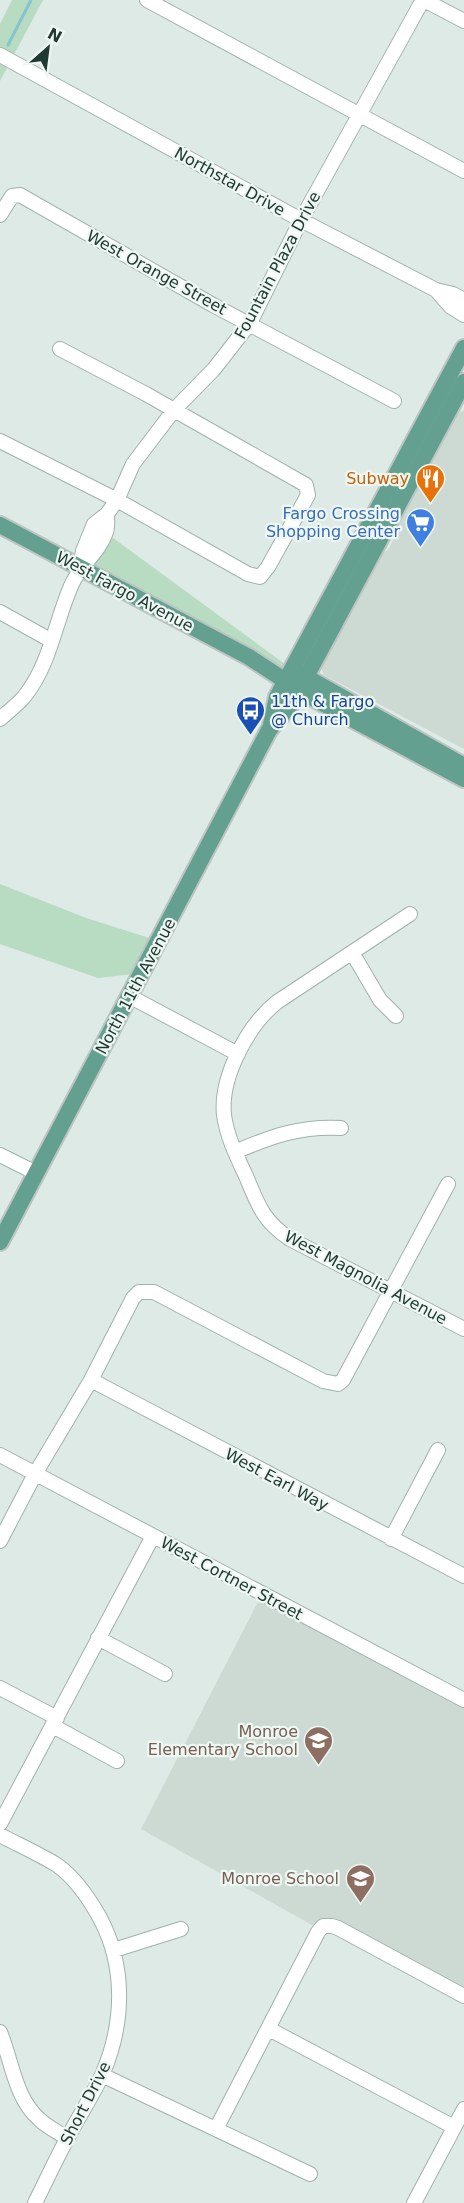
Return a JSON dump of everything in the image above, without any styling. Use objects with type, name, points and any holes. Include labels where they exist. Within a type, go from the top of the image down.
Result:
[{"type":"main road","name":"North 11th Avenue","points":[[296,680],[413,441],[464,348]]},
{"type":"main road","name":"North 11th Avenue","points":[[0,1242],[269,730],[278,697],[296,680],[382,536],[464,382]]},
{"type":"main road","name":"North 11th Avenue","points":[[382,536],[381,514],[410,458],[413,441]]},
{"type":"main road","name":"West Fargo Avenue","points":[[0,525],[249,657],[464,766]]},
{"type":"main road","name":"West Fargo Avenue","points":[[296,680],[464,778]]},
{"type":"street","points":[[147,0],[464,171]]},
{"type":"street","points":[[424,0],[464,21]]},
{"type":"street","name":"Fountain Plaza Drive","points":[[0,719],[23,698],[35,681],[52,641],[70,587],[80,567],[93,555],[106,531],[107,514],[117,500],[133,464],[174,410],[214,369],[249,324],[301,220],[424,0]]},
{"type":"street","name":"Northstar Drive","points":[[0,55],[301,220],[436,290],[451,307],[464,315]]},
{"type":"street","name":"West Orange Street","points":[[0,215],[7,202],[16,195],[40,205],[150,270],[394,401]]},
{"type":"street","points":[[436,290],[453,294],[464,300]]},
{"type":"street","points":[[0,441],[117,500],[248,574],[260,577],[268,567],[308,495],[308,488],[174,410],[60,349]]},
{"type":"street","points":[[0,612],[52,641]]},
{"type":"street","name":"West Magnolia Avenue","points":[[410,914],[259,1018],[238,1054],[227,1085],[224,1106],[229,1137],[235,1152],[273,1228],[464,1329]]},
{"type":"street","points":[[353,954],[380,1000],[396,1016]]},
{"type":"street","points":[[129,996],[238,1054]]},
{"type":"street","points":[[235,1152],[274,1135],[341,1128]]},
{"type":"street","points":[[0,1155],[36,1173]]},
{"type":"street","points":[[0,1541],[35,1474],[91,1380],[133,1299],[142,1291],[154,1292],[323,1381],[338,1384],[343,1380],[448,1184]]},
{"type":"street","name":"West Earl Way","points":[[91,1380],[464,1576]]},
{"type":"street","points":[[391,1539],[438,1449]]},
{"type":"street","name":"West Cortner Street","points":[[0,1455],[464,1700]]},
{"type":"street","points":[[0,1824],[153,1536]]},
{"type":"street","points":[[98,1638],[165,1674]]},
{"type":"street","points":[[0,1688],[117,1761]]},
{"type":"street","name":"Short Drive","points":[[0,1835],[48,1860],[65,1872],[93,1906],[108,1933],[114,1950],[119,2010],[115,2041],[102,2075],[35,2203]]},
{"type":"street","points":[[216,2129],[323,1926],[338,1928],[464,1996]]},
{"type":"street","points":[[114,1950],[181,1929]]},
{"type":"street","points":[[269,2029],[454,2127]]},
{"type":"street","points":[[0,2032],[28,2107],[38,2118],[67,2138]]},
{"type":"street","points":[[102,2075],[310,2174]]},
{"type":"street","points":[[414,2203],[464,2109]]},
{"type":"shaded area","points":[[464,410],[464,749],[324,675],[321,668],[383,552],[388,550],[398,531],[397,525],[457,413]]},
{"type":"shaded area","name":"Monroe Elementary School","points":[[262,1594],[464,1700],[464,1996],[338,1928],[319,1929],[141,1829]]},
{"type":"green space","points":[[12,0],[43,0],[0,81],[0,24]]},
{"type":"green space","points":[[94,524],[293,670],[298,690],[133,599],[76,577]]},
{"type":"green space","points":[[0,884],[86,918],[159,941],[142,973],[98,978],[0,944]]},
{"type":"waterway","points":[[8,45],[31,0]]},
{"type":"place","name":"Subway","points":[[430,504]]},
{"type":"place","name":"Fargo Crossing Shopping Center","points":[[421,548]]},
{"type":"place","name":"11th & Fargo @ Church","points":[[250,736]]},
{"type":"place","name":"Monroe Elementary School","points":[[319,1766]]},
{"type":"place","name":"Monroe School","points":[[360,1904]]}]
